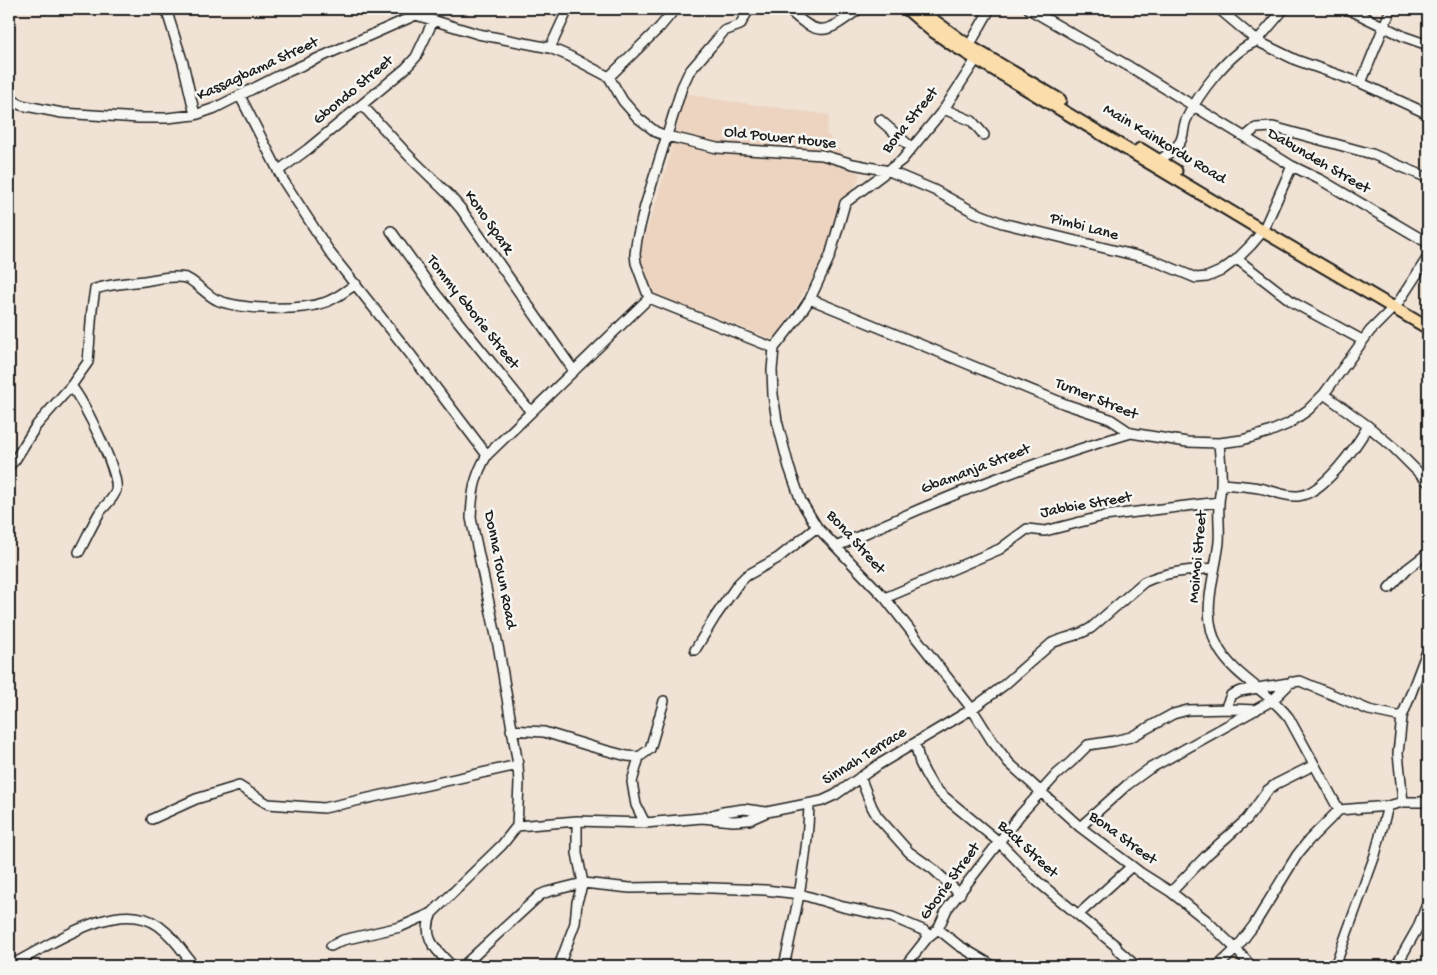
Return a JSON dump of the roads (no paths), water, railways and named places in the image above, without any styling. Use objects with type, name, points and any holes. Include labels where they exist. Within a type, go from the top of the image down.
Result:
[{"type":"main road","points":[[907,9],[930,29],[979,56]]},
{"type":"main road","name":"Main Kainkordu Road","points":[[918,9],[969,46],[995,70],[1112,136]]},
{"type":"main road","name":"Main Kainkordu Road","points":[[979,56],[1264,228],[1396,305],[1428,328]]},
{"type":"main road","points":[[1396,305],[1428,322]]},
{"type":"street","points":[[166,9],[183,63],[195,116]]},
{"type":"street","points":[[550,48],[568,9]]},
{"type":"street","points":[[419,12],[433,21],[478,34],[550,48],[609,77],[660,27],[675,9]]},
{"type":"street","points":[[749,9],[740,25],[724,32],[689,72],[682,87],[645,206],[635,254],[636,263],[649,298],[774,348]]},
{"type":"street","points":[[788,9],[808,26],[817,30],[823,30],[833,27],[859,9]]},
{"type":"street","points":[[969,46],[990,9]]},
{"type":"street","name":"Dabundeh Street","points":[[1029,9],[1292,166],[1321,180],[1428,243]]},
{"type":"street","points":[[1219,9],[1257,41],[1296,60],[1361,84],[1428,114]]},
{"type":"street","points":[[1160,165],[1180,143],[1186,119],[1213,78],[1239,52],[1249,44],[1257,41],[1284,9]]},
{"type":"street","points":[[1348,9],[1405,37],[1428,45]]},
{"type":"street","points":[[1361,84],[1391,9]]},
{"type":"street","name":"Kassagbama Street","points":[[9,98],[21,104],[62,113],[139,118],[195,116],[419,12]]},
{"type":"street","name":"Gbondo Street","points":[[278,171],[308,149],[412,63],[433,21]]},
{"type":"street","name":"Bona Street","points":[[979,56],[944,109],[912,148],[889,170],[845,203],[830,256],[810,300],[774,348],[772,370],[773,395],[777,421],[789,467],[801,501],[818,527],[884,598],[972,709],[992,741],[1009,763],[1080,827],[1132,866],[1171,892],[1206,920],[1251,966]]},
{"type":"street","name":"Old Power House","points":[[609,77],[623,101],[638,118],[656,132],[667,136],[718,148],[822,156],[889,170]]},
{"type":"street","points":[[240,96],[278,171],[332,254],[487,455]]},
{"type":"street","name":"Kono Spark","points":[[362,105],[409,156],[450,195],[574,371]]},
{"type":"street","points":[[944,109],[972,121],[984,135]]},
{"type":"street","points":[[880,120],[912,148]]},
{"type":"street","points":[[1245,137],[1256,128],[1273,127],[1372,154],[1428,178]]},
{"type":"street","name":"Pimbi Lane","points":[[889,170],[1002,224],[1150,259],[1196,278],[1207,277],[1220,271],[1237,259],[1264,228],[1292,166]]},
{"type":"street","name":"Tommy Gborie Street","points":[[391,231],[436,294],[531,412]]},
{"type":"street","name":"Turner Street","points":[[810,300],[1065,404],[1110,419],[1131,433],[1187,442],[1219,443],[1242,440],[1269,432],[1288,424],[1308,410],[1324,394],[1362,340],[1396,305],[1428,257]]},
{"type":"street","points":[[1237,259],[1294,303],[1362,340]]},
{"type":"street","points":[[9,466],[15,460],[36,426],[71,386],[88,362],[95,289],[167,277],[178,277],[187,278],[207,295],[222,302],[256,307],[298,307],[324,303],[356,284]]},
{"type":"street","name":"Donna Town Road","points":[[517,826],[518,765],[497,642],[471,518],[473,493],[478,471],[487,455],[649,298]]},
{"type":"street","points":[[71,386],[78,395],[101,441],[116,481],[116,491],[101,511],[79,552]]},
{"type":"street","points":[[1324,394],[1368,426],[1394,448],[1428,482]]},
{"type":"street","points":[[1221,484],[1264,489],[1296,496],[1306,495],[1323,483],[1345,460],[1368,426]]},
{"type":"street","name":"Gbamanja Street","points":[[836,547],[899,516],[977,485],[1051,457],[1131,433]]},
{"type":"street","name":"MoiMoi Street","points":[[1219,443],[1221,484],[1219,540],[1209,594],[1209,613],[1216,641],[1225,658],[1257,688],[1273,700],[1289,718],[1339,810]]},
{"type":"street","name":"Jabbie Street","points":[[884,598],[1000,549],[1026,529],[1045,531],[1086,519],[1109,515],[1219,502]]},
{"type":"street","points":[[695,650],[720,611],[746,576],[778,558],[818,527]]},
{"type":"street","points":[[1389,588],[1407,569],[1428,553]]},
{"type":"street","name":"Sinnah Terrace","points":[[517,826],[577,822],[645,823],[702,818],[744,809],[767,812],[822,801],[835,795],[860,777],[972,709],[1003,686],[1052,643],[1084,633],[1144,582],[1154,577],[1189,570],[1214,568]]},
{"type":"street","points":[[1404,802],[1398,753],[1402,718],[1428,650]]},
{"type":"street","points":[[1224,709],[1231,695],[1240,691],[1300,681],[1369,710],[1402,718]]},
{"type":"street","points":[[1080,827],[1127,785],[1149,770],[1273,700],[1291,682]]},
{"type":"street","points":[[645,823],[636,804],[632,782],[639,757],[650,749],[664,701]]},
{"type":"street","name":"Gborie Street","points":[[906,966],[928,937],[938,929],[947,909],[1040,792],[1088,745],[1131,737],[1173,714],[1188,710],[1256,710]]},
{"type":"street","points":[[511,730],[544,732],[626,756],[639,757]]},
{"type":"street","name":"Back Street","points":[[915,743],[920,763],[932,784],[942,795],[999,842],[1037,881],[1079,914],[1136,966]]},
{"type":"street","points":[[152,819],[196,799],[239,786],[268,804],[324,808],[518,765]]},
{"type":"street","points":[[1171,892],[1208,854],[1247,819],[1268,790],[1314,765]]},
{"type":"street","points":[[860,777],[877,816],[908,852],[933,869],[960,894]]},
{"type":"street","points":[[1218,966],[1236,949],[1254,925],[1297,855],[1339,810],[1388,806],[1404,802],[1428,802]]},
{"type":"street","points":[[784,966],[800,894],[807,844],[809,804]]},
{"type":"street","points":[[1335,966],[1375,855],[1388,806]]},
{"type":"street","points":[[559,966],[575,923],[577,902],[583,883],[577,853],[577,822]]},
{"type":"street","points":[[452,966],[430,939],[427,933],[427,923],[432,913],[502,845],[517,826]]},
{"type":"street","points":[[1079,914],[1132,866]]},
{"type":"street","points":[[463,966],[540,895],[583,883],[630,888],[685,887],[765,890],[800,894],[843,907],[892,917],[910,923],[926,931],[928,937]]},
{"type":"street","points":[[1396,966],[1417,929],[1428,902]]},
{"type":"street","points":[[331,946],[343,940],[400,927],[432,913]]},
{"type":"street","points":[[9,966],[79,930],[112,918],[131,916],[157,924],[176,941],[194,966]]},
{"type":"street","points":[[938,929],[958,945],[993,966]]}]
